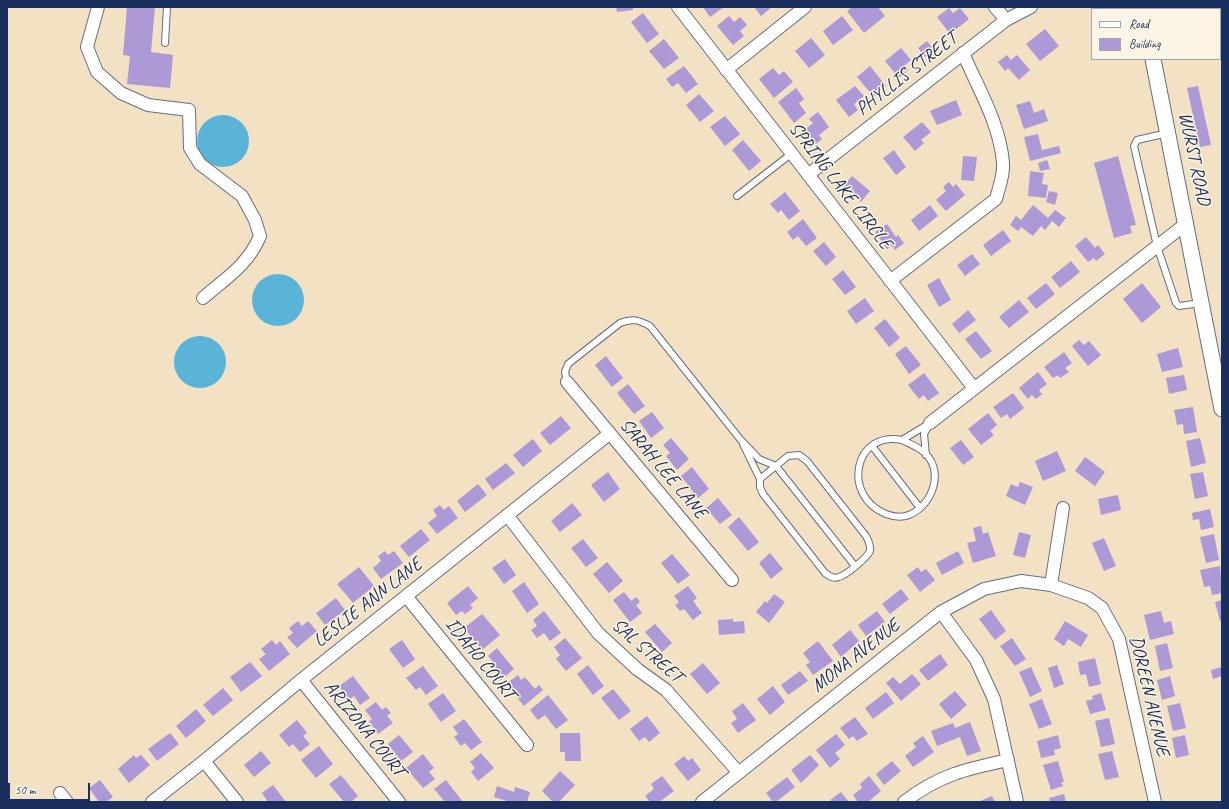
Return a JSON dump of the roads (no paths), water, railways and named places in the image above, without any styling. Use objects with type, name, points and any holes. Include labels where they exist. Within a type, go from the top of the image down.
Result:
[{"type":"street","points":[[98,7],[88,47],[97,72],[121,93],[148,105],[189,110],[190,148],[200,164],[242,196],[255,220],[260,236],[253,252],[242,265],[203,298]]},
{"type":"street","name":"SPRING LAKE CIRCLE","points":[[678,7],[973,387]]},
{"type":"street","points":[[726,70],[805,7]]},
{"type":"street","points":[[995,7],[1006,20]]},
{"type":"street","name":"PHYLLIS STREET","points":[[808,175],[1006,20],[1032,7]]},
{"type":"street","points":[[890,281],[996,199],[1002,180],[1003,163],[995,126],[962,53]]},
{"type":"street","name":"WURST ROAD","points":[[1153,60],[1202,303],[1218,364],[1222,409]]},
{"type":"street","points":[[930,423],[973,387],[1187,224]]},
{"type":"street","name":"SARAH LEE LANE","points":[[567,382],[732,580]]},
{"type":"street","name":"LESLIE ANN LANE","points":[[152,802],[204,761],[301,680],[609,434]]},
{"type":"street","points":[[1051,585],[1063,508]]},
{"type":"street","name":"SAL STREET","points":[[507,515],[598,633],[637,670],[666,690],[738,773]]},
{"type":"street","name":"MONA AVENUE","points":[[702,802],[941,612],[984,589],[1021,580],[1051,585]]},
{"type":"street","name":"DOREEN AVENUE","points":[[1051,585],[1088,598],[1102,608],[1119,639],[1155,802]]},
{"type":"street","name":"IDAHO COURT","points":[[406,596],[527,745]]},
{"type":"street","points":[[941,612],[976,660],[994,699],[1017,802]]},
{"type":"street","name":"ARIZONA COURT","points":[[301,680],[400,802]]},
{"type":"street","points":[[904,802],[923,787],[963,769],[1008,760]]},
{"type":"street","points":[[204,761],[237,802]]},
{"type":"lane","points":[[165,43],[167,7]]},
{"type":"lane","points":[[1168,133],[1137,140],[1134,146],[1157,246],[1176,303],[1179,306],[1202,303]]},
{"type":"lane","points":[[737,196],[792,154]]},
{"type":"lane","points":[[567,382],[565,372],[568,364],[620,323],[629,319],[640,320],[650,326],[740,439],[759,458],[776,466],[855,566]]},
{"type":"lane","points":[[902,440],[930,423]]},
{"type":"lane","points":[[926,455],[924,434],[930,423]]},
{"type":"lane","points":[[894,438],[902,440],[922,450],[932,466],[935,480],[929,499],[920,508],[913,513],[898,517],[878,511],[870,505],[860,487],[858,470],[865,453],[872,446],[881,441],[894,438]]},
{"type":"lane","points":[[740,439],[760,479],[760,487],[763,494],[825,573],[831,577],[838,577],[855,566],[870,551],[870,544],[866,536],[807,460],[799,455],[788,456],[760,479]]},
{"type":"lane","points":[[872,446],[920,508]]},
{"type":"water","points":[[223,115],[237,119],[245,127],[249,141],[245,155],[237,163],[223,167],[209,163],[201,155],[197,141],[201,127],[209,119]]},
{"type":"water","points":[[278,274],[292,278],[300,286],[304,300],[300,314],[292,322],[278,326],[264,322],[256,314],[252,300],[256,286],[264,278]]},
{"type":"water","points":[[200,336],[214,340],[222,348],[226,362],[222,376],[214,384],[200,388],[186,384],[178,376],[174,362],[178,348],[186,340]]}]
